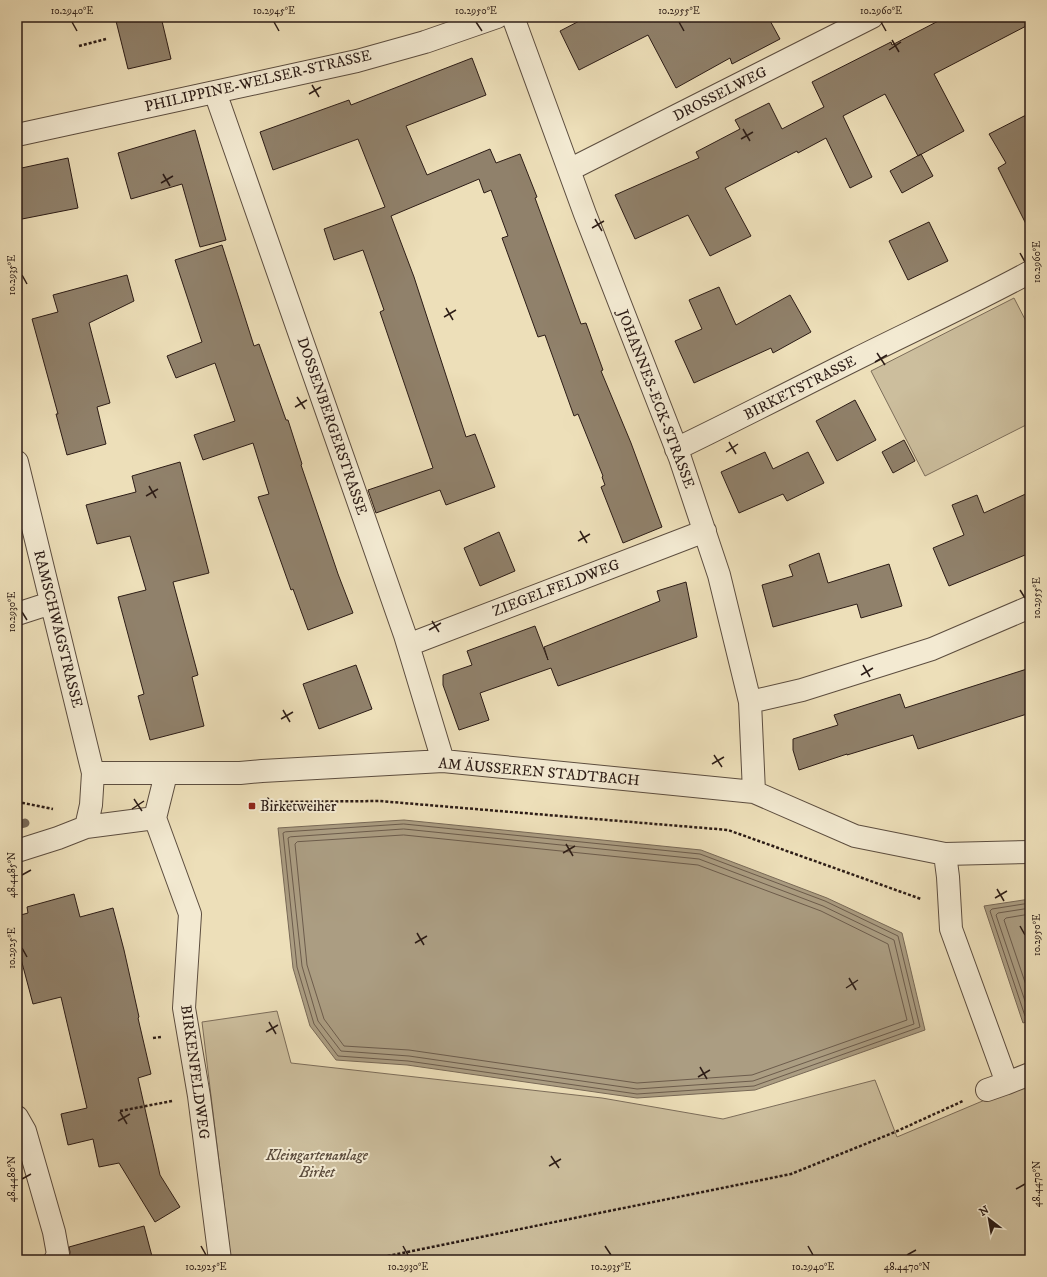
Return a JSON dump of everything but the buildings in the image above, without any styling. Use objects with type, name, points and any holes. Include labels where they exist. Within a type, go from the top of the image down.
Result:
[{"type":"street","name":"PHILIPPINE-WELSER-STRASSE","points":[[17,135],[357,61],[425,42],[497,17]]},
{"type":"street","name":"JOHANNES-ECK-STRASSE","points":[[513,17],[569,170],[676,449],[719,575],[750,702],[754,792]]},
{"type":"street","name":"DROSSELWEG","points":[[569,170],[872,17]]},
{"type":"street","name":"DOSSENBERGERSTRASSE","points":[[215,92],[408,645],[443,761]]},
{"type":"street","name":"BIRKETSTRASSE","points":[[676,449],[996,291],[1030,272]]},
{"type":"street","name":"RAMSCHWAGSTRASSE","points":[[17,462],[93,773]]},
{"type":"street","name":"ZIEGELFELDWEG","points":[[408,645],[705,531]]},
{"type":"street","points":[[17,614],[51,603]]},
{"type":"street","points":[[750,702],[802,690],[932,649],[1030,607]]},
{"type":"street","name":"AM ÄUSSEREN STADTBACH","points":[[93,773],[240,773],[443,761],[754,792],[855,836],[945,854],[1030,852]]},
{"type":"street","points":[[86,827],[91,805],[93,773]]},
{"type":"street","points":[[17,851],[86,827],[155,818],[166,774]]},
{"type":"street","name":"BIRKENFELDWEG","points":[[155,818],[190,914],[184,1008],[199,1096],[220,1260]]},
{"type":"street","points":[[945,854],[951,929],[1007,1083]]},
{"type":"street","points":[[987,1090],[1030,1074]]},
{"type":"street","points":[[17,1117],[25,1130],[54,1232],[58,1254],[56,1260]]},
{"type":"path","points":[[79,46],[106,40]]},
{"type":"path","points":[[240,773],[271,802],[379,801],[728,830],[950,909]]},
{"type":"path","points":[[17,804],[23,803],[59,810],[91,805]]},
{"type":"path","points":[[368,1260],[791,1174],[894,1132],[987,1090]]},
{"type":"path","points":[[120,1111],[199,1096]]},
{"type":"path","points":[[1022,1260],[1030,1257]]},
{"type":"green space","points":[[1014,298],[1030,329],[1030,423],[925,476],[871,371]]},
{"type":"green space","name":"Kleingartenanlage Birket","points":[[277,1011],[291,1063],[602,1098],[723,1119],[875,1080],[897,1137],[1030,1081],[1030,1260],[231,1260],[202,1022]]},
{"type":"water","name":"Birketweiher","points":[[404,820],[701,850],[827,898],[902,933],[925,1030],[755,1090],[637,1098],[407,1065],[336,1060],[310,1026],[293,968],[278,828]]},
{"type":"water","points":[[1030,899],[1030,1020],[1023,1023],[984,906]]},
{"type":"waterway","points":[[17,825],[25,823]]},
{"type":"place","name":"Birketweiher","points":[[252,806]]}]
